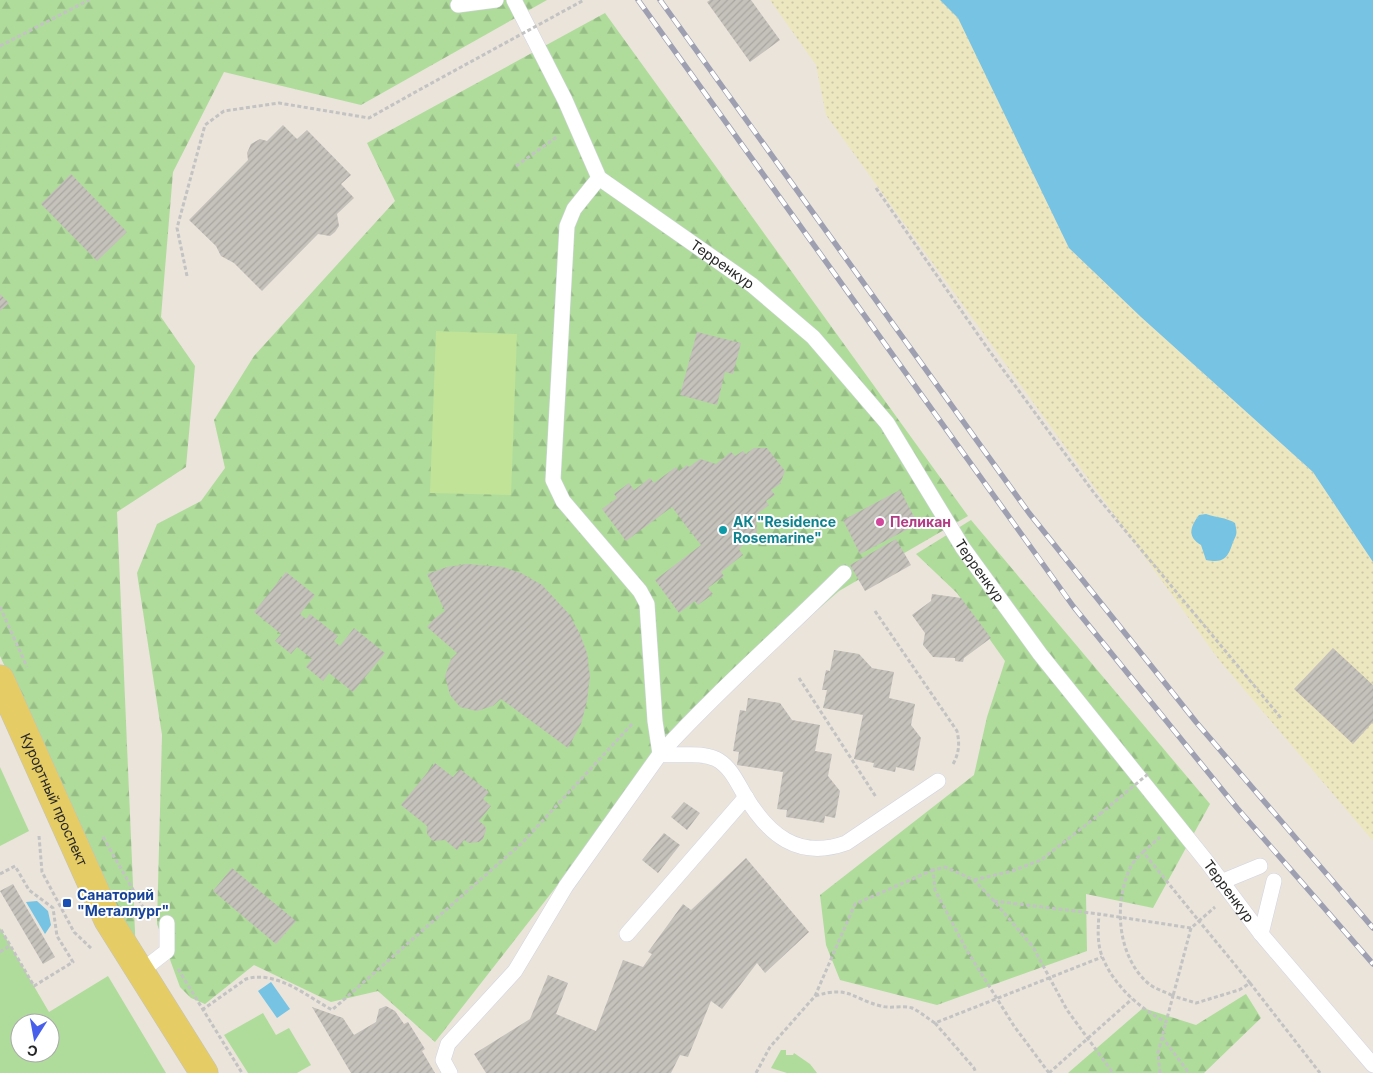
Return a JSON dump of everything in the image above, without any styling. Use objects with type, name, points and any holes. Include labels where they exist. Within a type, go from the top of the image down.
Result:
[{"type":"main road","name":"Курортный проспект","points":[[0,679],[108,920],[204,1073]]},
{"type":"lane","points":[[458,5],[496,0]]},
{"type":"lane","points":[[514,0],[565,100],[599,178],[574,209],[567,226],[553,480],[563,501],[640,591],[648,604],[654,700],[660,754]]},
{"type":"lane","name":"Терренкур","points":[[599,178],[752,285],[813,337],[887,423],[963,548],[1040,654],[1261,934],[1373,1066]]},
{"type":"lane","points":[[450,1073],[443,1060],[448,1044],[515,971],[566,886],[660,754],[691,720],[764,648],[808,609],[844,573]]},
{"type":"lane","points":[[660,754],[676,757],[702,755],[717,760],[730,771],[767,826],[790,844],[812,850],[829,849],[846,843],[938,781]]},
{"type":"lane","points":[[627,934],[746,797]]},
{"type":"lane","points":[[1221,882],[1260,866]]},
{"type":"lane","points":[[1261,934],[1274,881]]},
{"type":"lane","points":[[140,972],[167,951],[167,923]]},
{"type":"path","points":[[0,46],[89,0]]},
{"type":"path","points":[[186,276],[177,228],[205,125],[224,111],[279,103],[369,118],[584,0]]},
{"type":"path","points":[[516,166],[549,142]]},
{"type":"path","points":[[876,188],[988,349],[1094,493],[1281,718]]},
{"type":"path","points":[[0,607],[30,674]]},
{"type":"path","points":[[875,611],[957,730],[959,743],[957,758],[950,771],[938,781]]},
{"type":"path","points":[[799,678],[888,814]]},
{"type":"path","points":[[202,1010],[246,979],[254,977],[277,980],[332,1010],[522,843],[654,700]]},
{"type":"path","points":[[974,880],[1012,871],[1041,860],[1148,774]]},
{"type":"path","points":[[101,834],[167,951],[242,1073]]},
{"type":"path","points":[[1155,842],[1131,865],[1122,896],[1120,917],[1126,951],[1135,968],[1150,985],[1173,996],[1196,1003],[1231,993],[1250,983]]},
{"type":"path","points":[[1143,852],[1250,983],[1320,1073]]},
{"type":"path","points":[[0,874],[15,866],[29,890],[53,908],[57,936],[72,962],[34,986],[0,928]]},
{"type":"path","points":[[756,1073],[770,1047],[815,996],[855,904],[933,870],[945,867],[974,880],[1034,947],[1048,978],[1067,1010],[1113,1073]]},
{"type":"path","points":[[933,870],[935,890],[966,949],[1029,1048],[1049,1073],[1132,999]]},
{"type":"path","points":[[994,901],[1191,928]]},
{"type":"path","points":[[53,908],[60,904]]},
{"type":"path","points":[[1160,1073],[1158,1053],[1191,928],[1210,912]]},
{"type":"path","points":[[1099,914],[1098,933],[1102,957],[1132,999],[1153,1016],[1166,1022]]},
{"type":"path","points":[[0,952],[10,945]]},
{"type":"path","points":[[934,1023],[997,1000],[1102,957]]},
{"type":"path","points":[[815,996],[831,991],[853,994],[887,1008],[911,1008],[934,1023],[974,1068],[976,1073]]},
{"type":"path","points":[[1162,1037],[1189,1073]]},
{"type":"green space","points":[[0,0],[547,0],[361,105],[224,72],[173,172],[161,317],[195,366],[186,467],[117,512],[136,955],[0,656]]},
{"type":"green space","points":[[605,13],[968,516],[839,591],[673,737],[435,1042],[378,991],[331,1002],[254,965],[205,1004],[191,998],[180,987],[157,924],[162,735],[137,573],[157,524],[201,501],[225,468],[214,420],[254,356],[395,201],[367,143]]},
{"type":"green space","points":[[436,331],[517,334],[511,495],[430,493]]},
{"type":"green space","points":[[971,520],[1210,804],[1153,908],[1086,894],[1087,951],[937,1005],[840,980],[826,945],[820,895],[974,775],[987,717],[1005,661],[957,593],[916,554]]},
{"type":"green space","points":[[0,767],[29,831],[0,846]]},
{"type":"green space","points":[[0,928],[49,1012],[108,976],[166,1073],[0,1073]]},
{"type":"green space","points":[[1246,994],[1261,1018],[1204,1073],[1068,1073],[1143,1008],[1196,1025]]},
{"type":"green space","points":[[263,1013],[276,1035],[289,1028],[311,1065],[297,1073],[248,1073],[224,1035]]},
{"type":"green space","points":[[781,1050],[786,1050],[786,1055],[793,1055],[794,1053],[810,1064],[817,1073],[787,1073],[771,1068]]},
{"type":"sand","points":[[770,0],[940,0],[958,17],[1069,248],[1141,317],[1313,472],[1373,562],[1373,841],[1219,660],[826,115],[816,65]]},
{"type":"water","points":[[940,0],[1373,0],[1373,562],[1313,472],[1141,317],[1069,248],[958,18]]},
{"type":"water","points":[[1206,514],[1235,523],[1236,535],[1228,554],[1220,561],[1206,560],[1201,545],[1194,539],[1191,532],[1199,515]]},
{"type":"water","points":[[37,901],[48,911],[51,925],[45,934],[26,902]]},
{"type":"water","points":[[271,982],[290,1009],[277,1018],[258,991]]},
{"type":"building","points":[[710,0],[751,0],[780,40],[750,62],[707,2]]},
{"type":"building","points":[[283,125],[297,139],[307,130],[351,175],[341,184],[354,198],[337,214],[339,226],[335,232],[330,236],[318,234],[262,291],[234,263],[221,256],[216,246],[189,220],[248,160],[247,153],[251,144],[260,139],[267,141]]},
{"type":"building","points":[[71,174],[127,232],[97,261],[41,204]]},
{"type":"building","points":[[0,294],[9,303],[0,311]]},
{"type":"building","points":[[697,332],[741,343],[733,374],[725,372],[717,405],[680,395]]},
{"type":"building","name":"АК \"Residence Rosemarine\"","points":[[754,448],[767,448],[785,471],[780,484],[771,490],[775,495],[766,501],[769,505],[756,515],[757,532],[739,549],[743,555],[721,572],[724,576],[708,588],[713,594],[698,605],[695,601],[679,613],[655,580],[701,545],[672,507],[626,541],[602,509],[617,498],[614,494],[629,483],[634,490],[650,478],[654,483],[676,467],[679,471],[700,459],[716,464],[731,452],[735,456],[743,451],[746,454]]},
{"type":"building","name":"Пеликан","points":[[900,490],[918,524],[860,554],[843,520]]},
{"type":"building","points":[[896,539],[911,565],[865,591],[850,565]]},
{"type":"building","points":[[467,564],[503,567],[521,573],[542,585],[569,614],[580,634],[587,653],[590,676],[587,701],[581,724],[568,748],[501,699],[493,706],[477,711],[460,707],[450,695],[445,676],[451,659],[457,653],[427,627],[445,611],[427,574],[447,567]]},
{"type":"building","points":[[286,572],[315,595],[300,614],[306,619],[310,614],[338,636],[334,641],[340,646],[354,628],[385,653],[353,692],[329,673],[323,681],[306,667],[312,659],[297,647],[291,654],[275,641],[281,634],[254,612]]},
{"type":"building","points":[[932,594],[961,598],[991,638],[964,658],[963,662],[955,661],[955,658],[933,657],[923,645],[925,633],[912,615],[931,601]]},
{"type":"building","points":[[1333,648],[1373,685],[1373,722],[1353,744],[1294,689]]},
{"type":"building","points":[[834,650],[859,654],[872,668],[894,672],[889,698],[915,704],[911,725],[921,738],[914,771],[896,767],[895,772],[873,767],[874,763],[854,759],[863,715],[823,708],[827,690],[822,690],[826,670],[830,671]]},
{"type":"building","points":[[748,698],[780,703],[792,720],[820,725],[815,751],[832,754],[828,776],[840,791],[835,818],[825,816],[824,823],[786,817],[787,810],[777,809],[783,772],[737,765],[739,752],[733,751],[740,710],[746,711]]},
{"type":"building","points":[[435,763],[453,777],[460,769],[489,792],[483,799],[491,806],[479,821],[485,826],[486,830],[483,839],[479,842],[469,843],[464,840],[457,850],[445,840],[433,841],[427,834],[427,826],[401,805]]},
{"type":"building","points":[[684,802],[700,813],[687,830],[671,817]]},
{"type":"building","points":[[664,833],[680,845],[658,873],[642,860]]},
{"type":"building","points":[[746,858],[809,932],[765,973],[757,963],[722,1009],[711,1001],[688,1057],[680,1055],[671,1073],[486,1073],[474,1054],[530,1019],[548,975],[568,983],[556,1014],[596,1031],[623,960],[643,967],[652,954],[648,952],[683,904],[691,910]]},
{"type":"building","points":[[232,868],[296,921],[276,944],[213,891]]},
{"type":"building","points":[[13,884],[55,957],[43,964],[0,891]]},
{"type":"building","points":[[386,1006],[395,1011],[404,1024],[408,1022],[425,1049],[422,1051],[435,1073],[351,1073],[312,1007],[343,1018],[354,1035],[376,1022],[379,1009]]},
{"type":"railway","points":[[638,0],[1073,606],[1237,808],[1373,964]]},
{"type":"railway","points":[[660,0],[1029,513],[1196,722],[1373,928]]},
{"type":"place","name":"Пеликан","points":[[880,522]]},
{"type":"place","name":"АК \"Residence Rosemarine\"","points":[[723,530]]},
{"type":"place","name":"Санаторий \"Металлург\"","points":[[67,903]]}]
